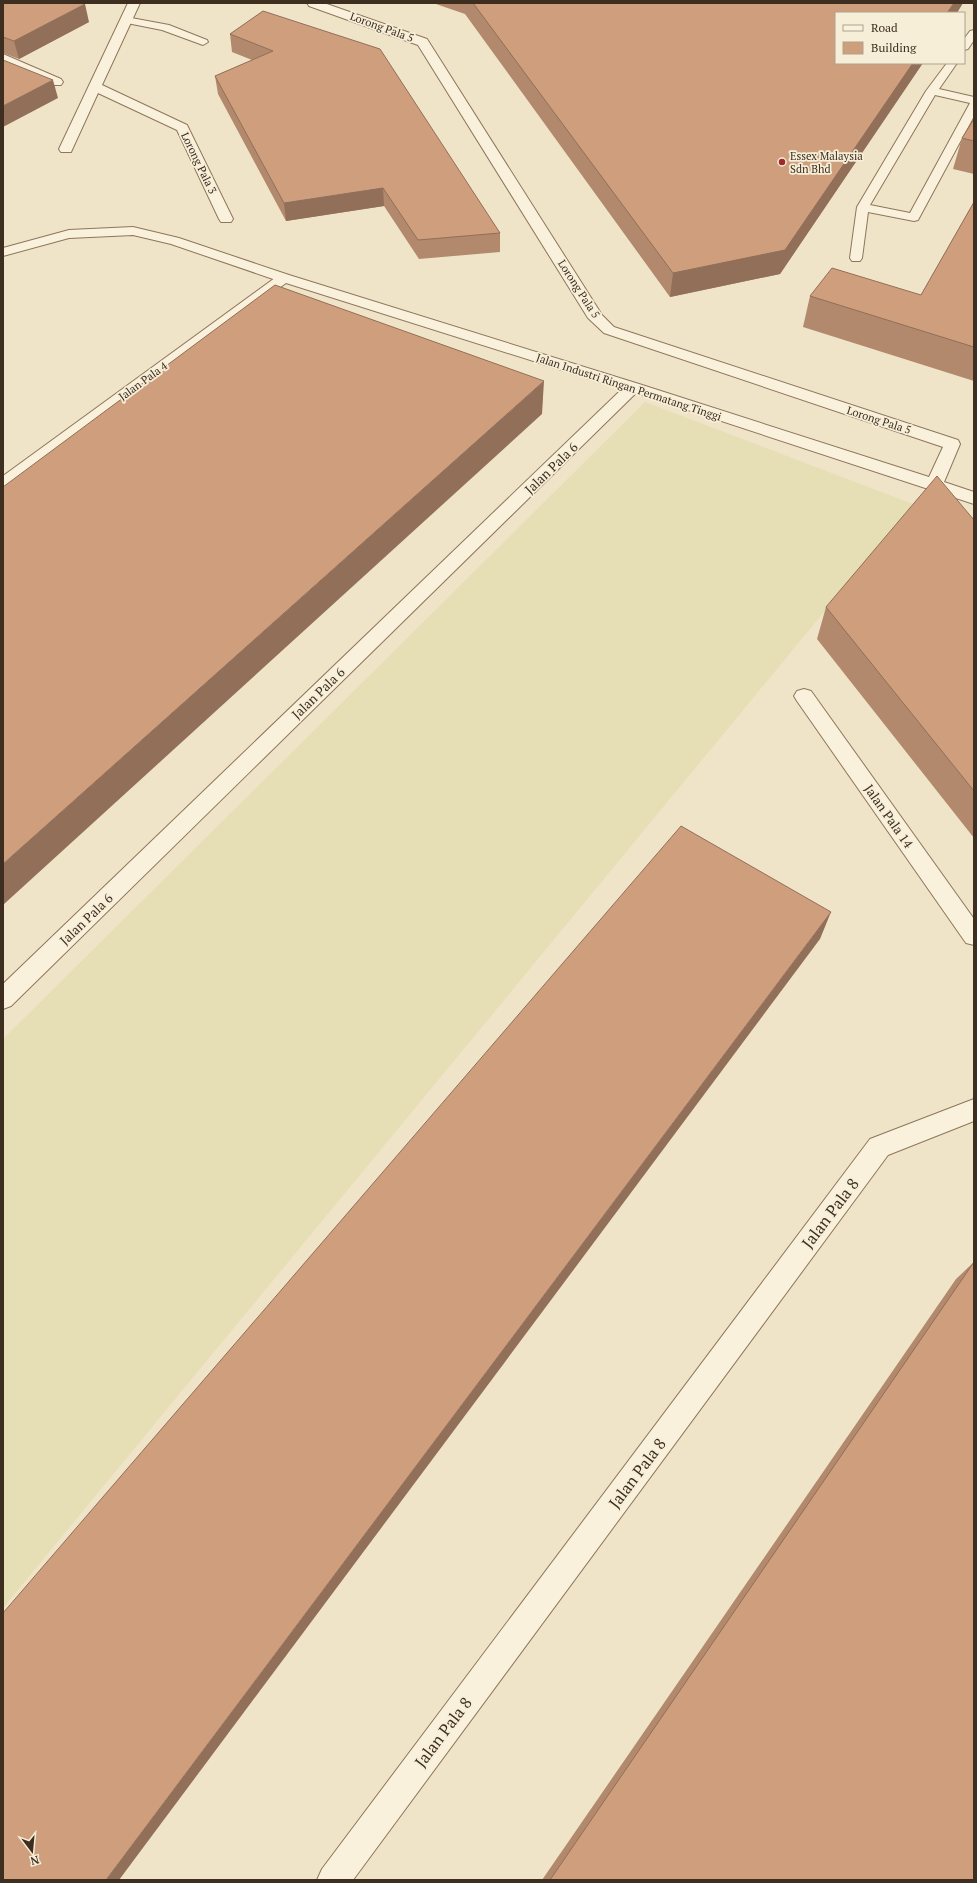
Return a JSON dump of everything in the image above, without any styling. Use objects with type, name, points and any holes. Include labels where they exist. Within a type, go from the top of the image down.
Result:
[{"type":"street","points":[[66,149],[134,3]]},
{"type":"street","name":"Lorong Pala 5","points":[[313,3],[423,42],[596,318],[609,330],[952,444],[934,485]]},
{"type":"street","points":[[3,58],[57,82]]},
{"type":"street","name":"Lorong Pala 3","points":[[95,87],[182,128],[226,219]]},
{"type":"street","name":"Jalan Industri Ringan Permatang Tinggi","points":[[284,278],[633,387],[974,498]]},
{"type":"street","name":"Jalan Pala 4","points":[[3,484],[284,278]]},
{"type":"street","name":"Jalan Pala 6","points":[[3,999],[633,387]]},
{"type":"street","name":"Jalan Pala 14","points":[[804,696],[974,936]]},
{"type":"street","name":"Jalan Pala 8","points":[[333,1880],[879,1147],[974,1110]]},
{"type":"lane","points":[[126,20],[165,26],[203,42]]},
{"type":"lane","points":[[965,46],[974,33]]},
{"type":"lane","points":[[856,258],[863,207],[932,91],[951,64]]},
{"type":"lane","points":[[932,91],[974,100]]},
{"type":"lane","points":[[863,207],[914,217],[974,104]]},
{"type":"lane","points":[[3,252],[69,234],[133,231],[175,241],[284,278]]},
{"type":"shaded area","points":[[645,402],[913,504],[3,1608],[3,1039]]},
{"type":"building","points":[[3,3],[85,4],[14,41],[3,37]]},
{"type":"building","points":[[473,3],[954,3],[948,12],[835,12],[835,64],[912,64],[785,250],[673,273]]},
{"type":"building","points":[[263,11],[380,49],[500,233],[418,240],[383,188],[284,203],[215,76],[273,51],[230,34]]},
{"type":"building","points":[[3,60],[53,80],[3,106]]},
{"type":"building","points":[[974,119],[974,141],[962,138]]},
{"type":"building","points":[[974,202],[974,347],[810,296],[832,268],[921,295]]},
{"type":"building","points":[[275,285],[544,381],[3,864],[3,487]]},
{"type":"building","points":[[937,476],[974,520],[974,791],[826,607]]},
{"type":"building","points":[[681,826],[831,912],[106,1880],[3,1880],[3,1613]]},
{"type":"building","points":[[974,1262],[974,1880],[550,1880]]},
{"type":"place","name":"Essex Malaysia Sdn Bhd","points":[[782,162]]}]
